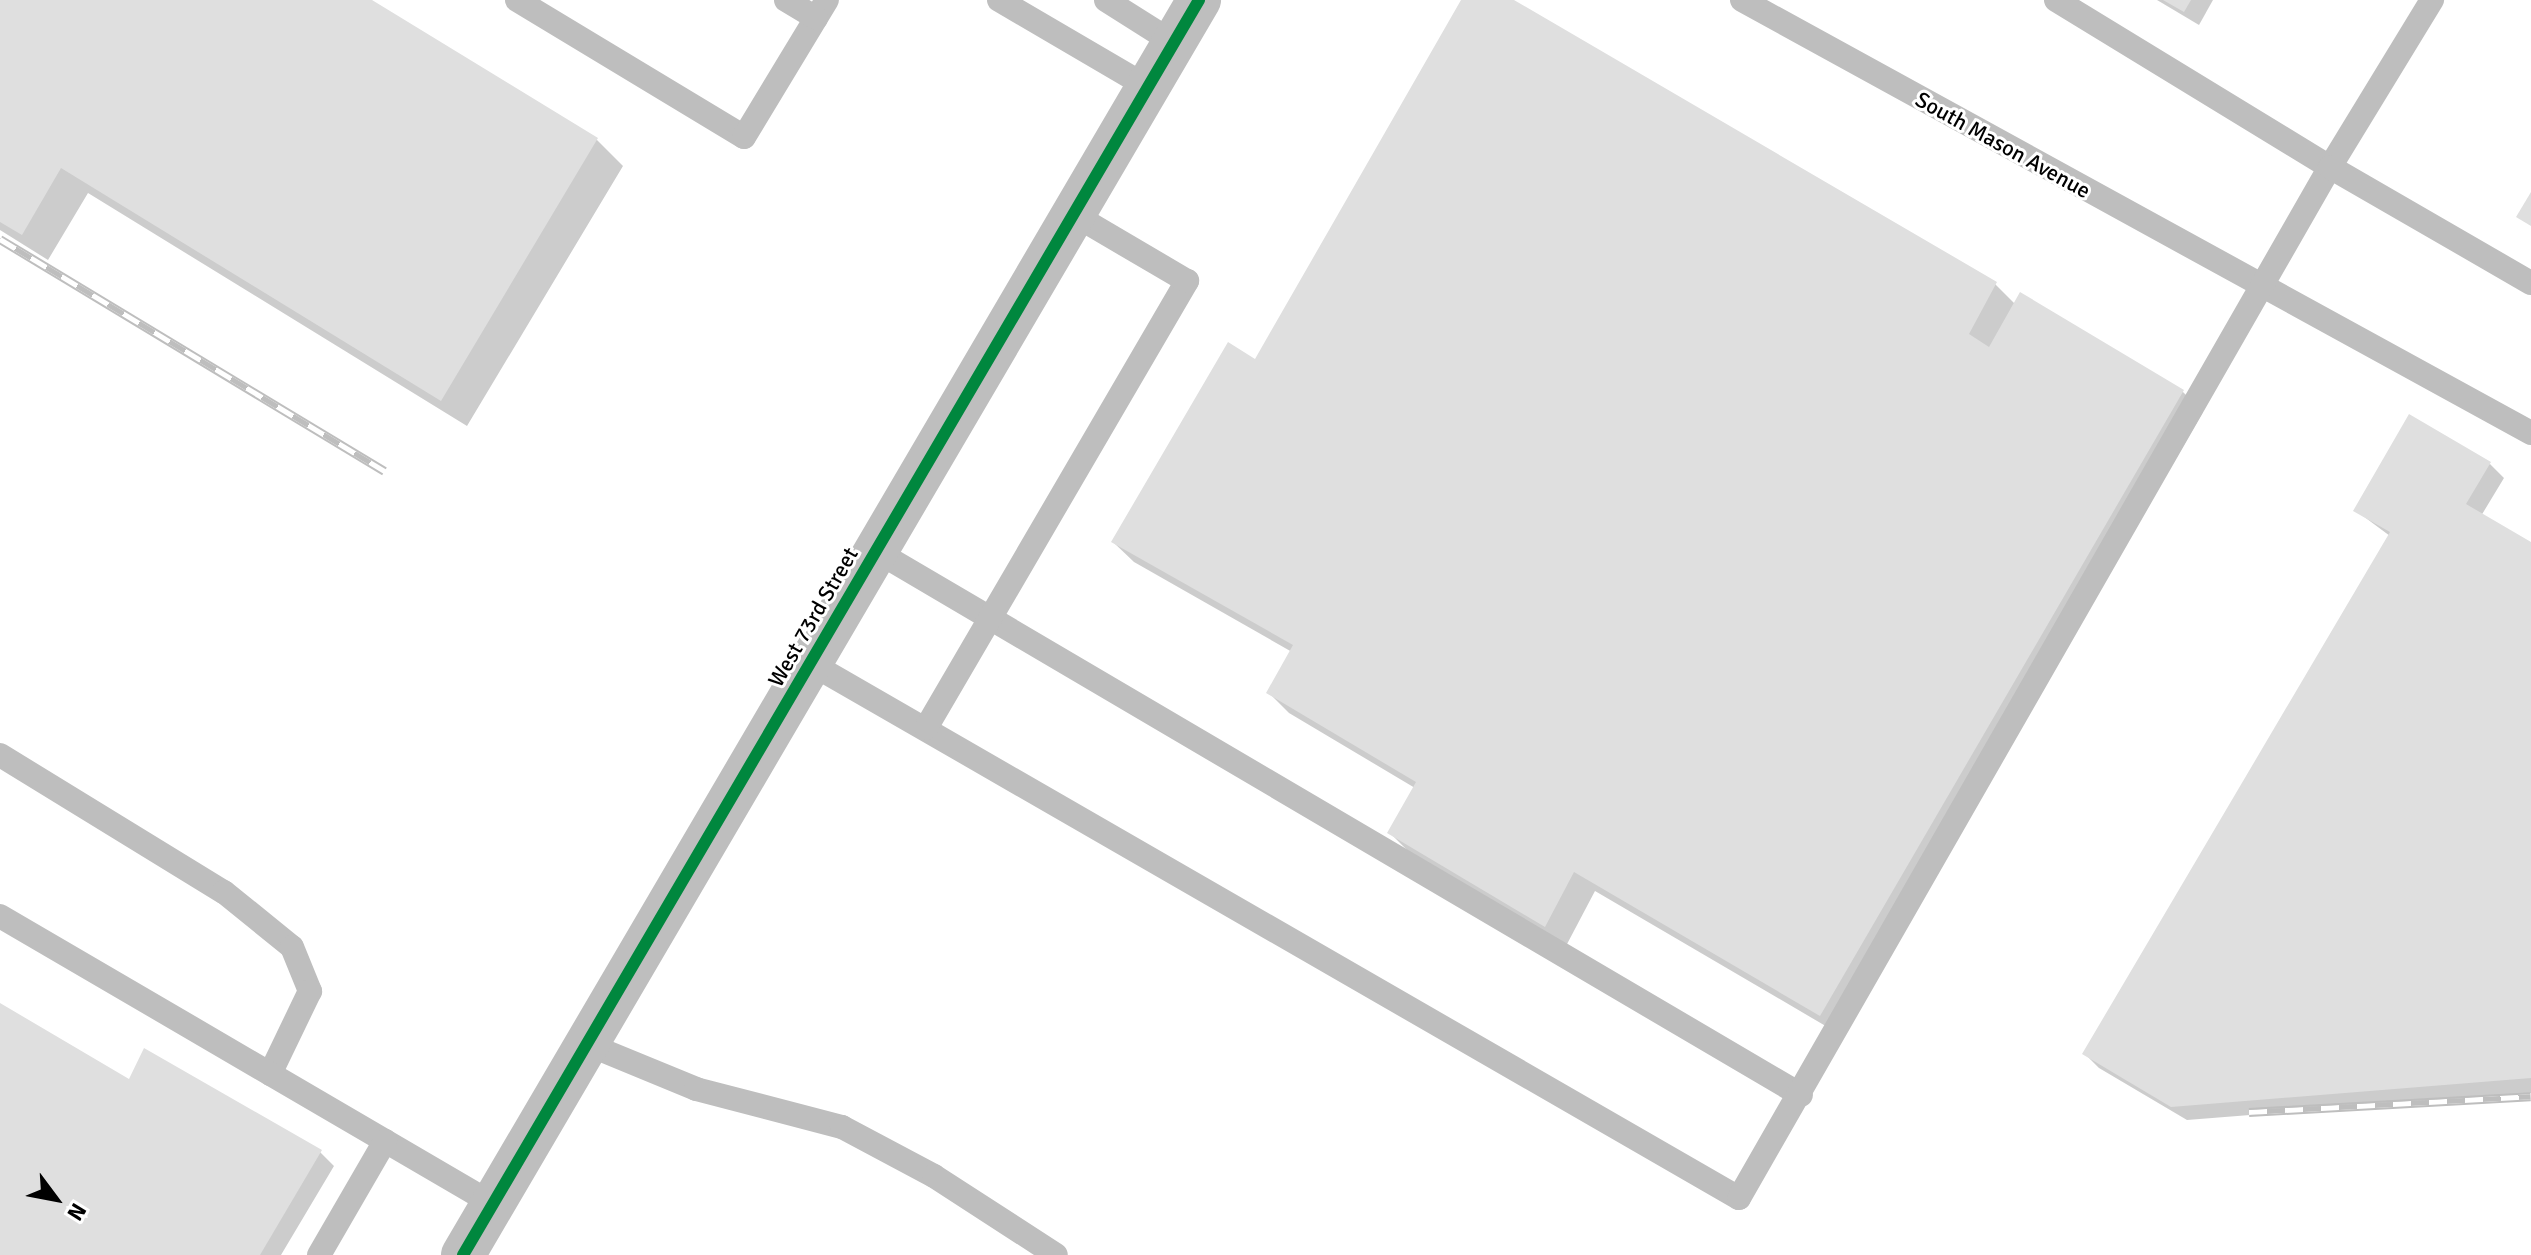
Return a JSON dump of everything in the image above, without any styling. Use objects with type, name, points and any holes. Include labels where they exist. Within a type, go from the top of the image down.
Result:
[{"type":"street","name":"West 73rd Street","points":[[463,1255],[1199,0]]},
{"type":"lane","points":[[517,0],[744,137],[822,9],[786,0]]},
{"type":"lane","points":[[999,0],[1148,87]]},
{"type":"lane","points":[[1106,0],[1174,43]]},
{"type":"lane","name":"South Mason Avenue","points":[[1742,0],[2531,433]]},
{"type":"lane","points":[[2056,0],[2330,167],[2531,283]]},
{"type":"lane","points":[[810,663],[1739,1198],[2264,289],[2330,167],[2432,0]]},
{"type":"lane","points":[[926,728],[1187,281],[1073,214]]},
{"type":"lane","points":[[876,551],[1801,1095]]},
{"type":"lane","points":[[0,755],[224,892],[292,947],[310,991],[270,1074]]},
{"type":"lane","points":[[0,916],[493,1204]]},
{"type":"lane","points":[[587,1044],[696,1089],[842,1127],[934,1176],[1056,1255]]},
{"type":"lane","points":[[319,1255],[385,1141]]},
{"type":"building","points":[[0,0],[372,0],[598,138],[441,401],[61,168],[22,235],[0,222]]},
{"type":"building","points":[[1461,0],[1514,0],[1997,282],[1969,334],[1989,347],[2020,292],[2184,390],[1820,1016],[1574,872],[1545,927],[1387,833],[1416,782],[1266,693],[1293,645],[1111,542],[1228,342],[1255,359]]},
{"type":"building","points":[[2163,0],[2191,0],[2184,12]]},
{"type":"building","points":[[2531,192],[2531,226],[2516,217]]},
{"type":"building","points":[[2409,414],[2491,462],[2466,504],[2531,542],[2531,1078],[2171,1107],[2082,1054],[2390,532],[2353,511]]},
{"type":"building","points":[[0,1003],[129,1079],[144,1048],[322,1150],[260,1255],[0,1255]]},
{"type":"railway","points":[[0,239],[385,471]]},
{"type":"railway","points":[[2249,1112],[2531,1096]]},
{"type":"cycle path","points":[[463,1255],[1199,0]]}]
